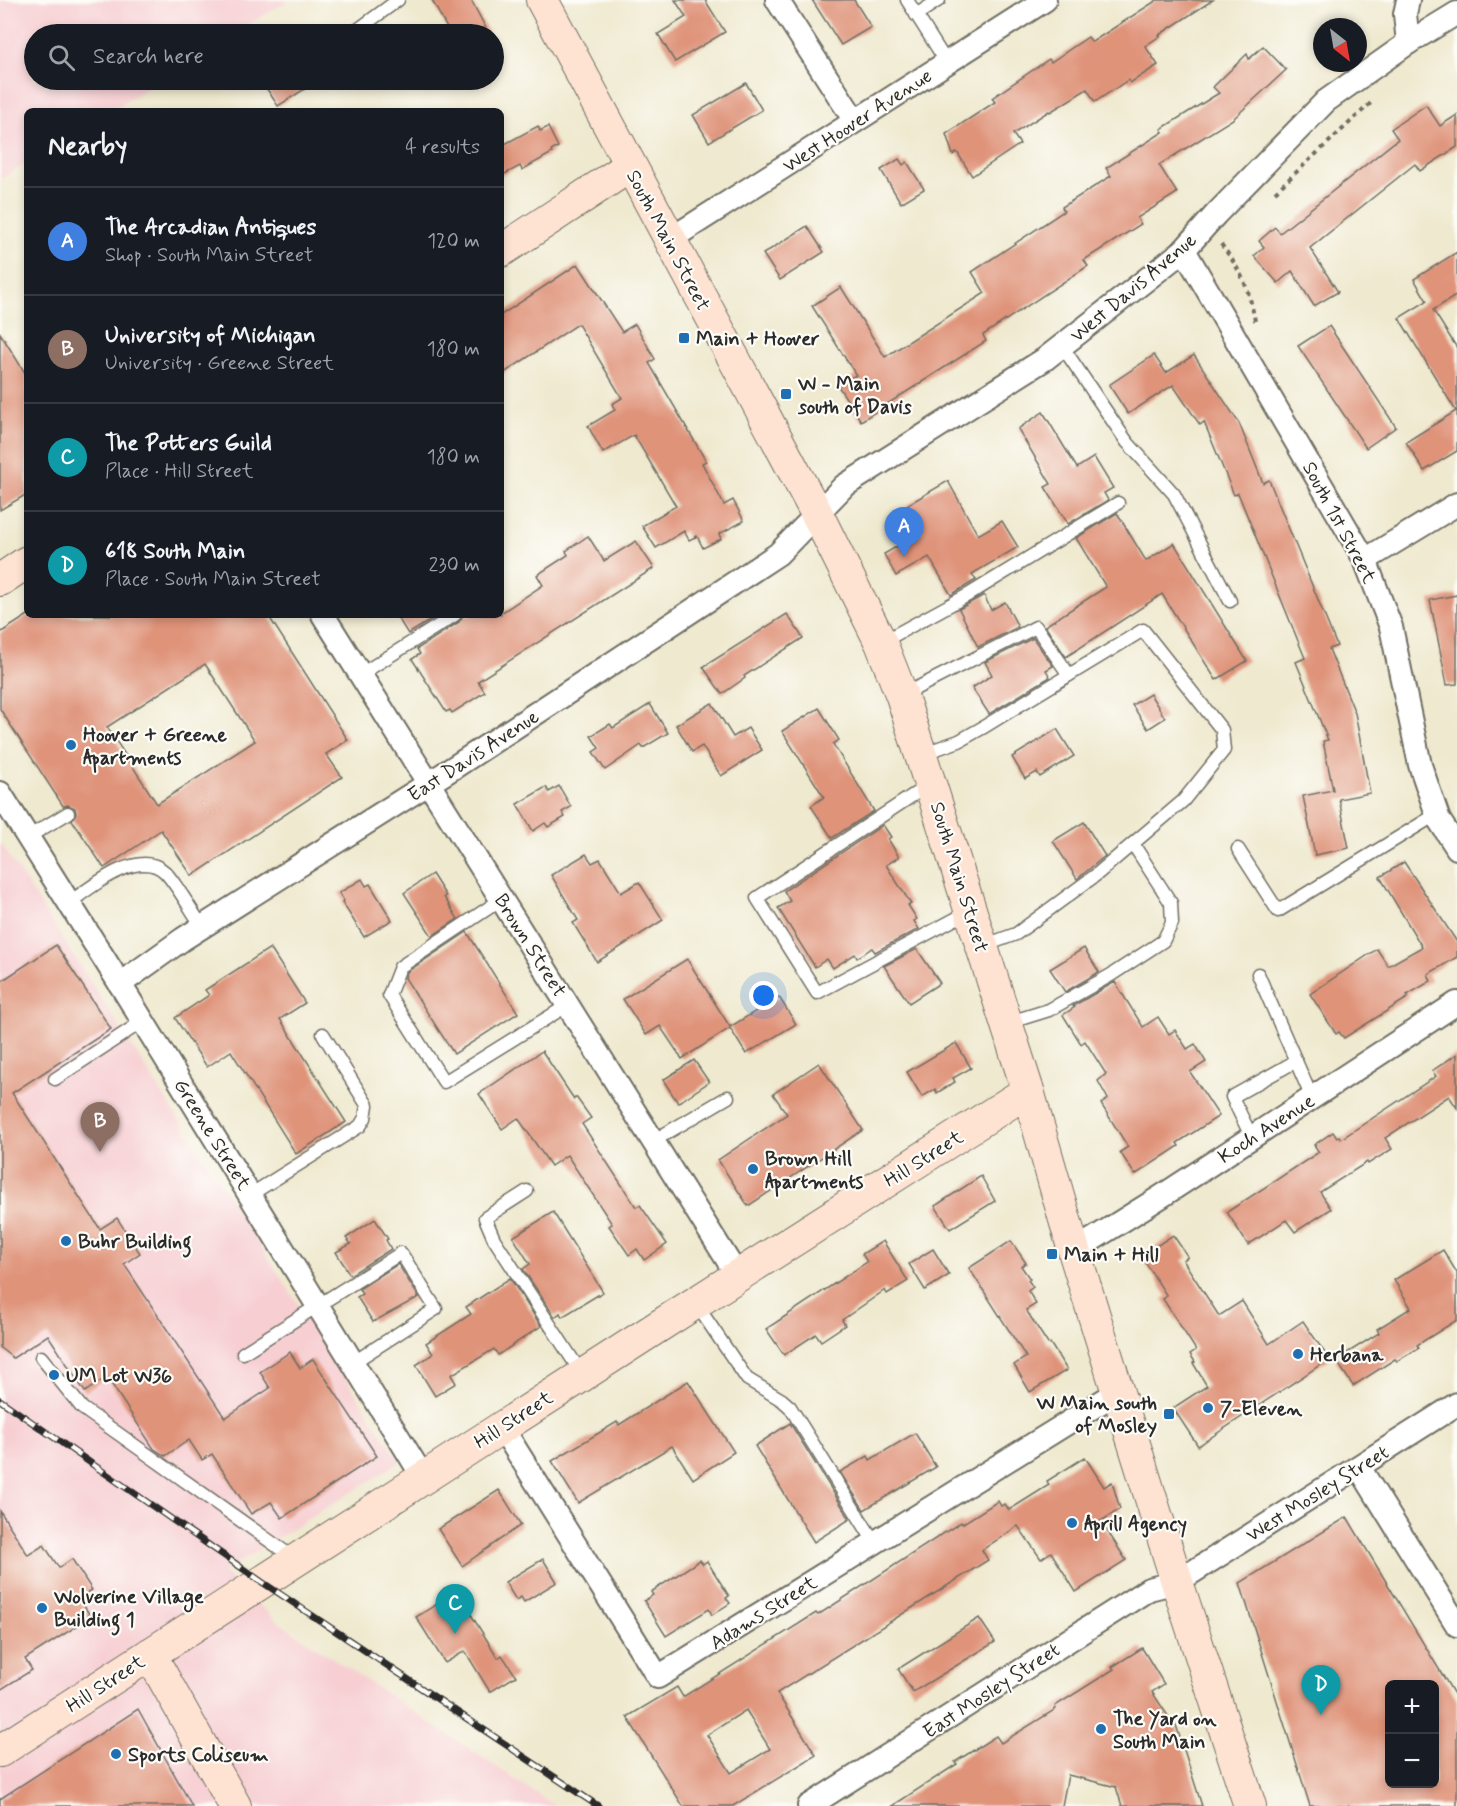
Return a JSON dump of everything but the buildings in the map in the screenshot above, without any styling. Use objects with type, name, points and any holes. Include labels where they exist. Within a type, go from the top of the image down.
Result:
[{"type":"main road","name":"South Main Street","points":[[542,0],[817,514],[881,643],[902,696],[1028,1091],[1074,1251],[1177,1582],[1250,1806]]},
{"type":"main road","points":[[504,249],[630,166]]},
{"type":"main road","points":[[0,580],[24,564]]},
{"type":"main road","name":"Hill Street","points":[[0,1750],[582,1374],[1028,1091]]},
{"type":"main road","points":[[150,1653],[235,1806]]},
{"type":"street","points":[[777,0],[855,121]]},
{"type":"street","name":"West Hoover Avenue","points":[[669,240],[1045,0]]},
{"type":"street","points":[[1408,0],[1406,14],[1408,43]]},
{"type":"street","name":"West Davis Avenue","points":[[817,514],[844,486],[1045,359],[1189,259],[1216,214],[1326,101],[1408,43],[1457,13]]},
{"type":"street","name":"South 1st Street","points":[[1189,259],[1365,560],[1391,627],[1420,765],[1437,814],[1457,848]]},
{"type":"street","points":[[1365,560],[1457,504]]},
{"type":"street","name":"East Davis Avenue","points":[[120,984],[202,926],[430,784],[778,554],[817,514]]},
{"type":"street","name":"Brown Street","points":[[325,618],[737,1275]]},
{"type":"street","name":"Greene Street","points":[[0,794],[143,1021],[423,1477]]},
{"type":"street","name":"Koch Avenue","points":[[1074,1251],[1457,1004]]},
{"type":"street","name":"Adams Street","points":[[501,1426],[658,1677],[1119,1391]]},
{"type":"street","name":"West Mosley Street","points":[[1177,1582],[1457,1404]]},
{"type":"street","points":[[1359,1467],[1457,1625]]},
{"type":"street","name":"East Mosley Street","points":[[809,1806],[1149,1589],[1177,1582]]},
{"type":"lane","points":[[366,24],[398,0]]},
{"type":"lane","points":[[907,0],[947,63]]},
{"type":"lane","points":[[916,15],[939,0]]},
{"type":"lane","points":[[1062,346],[1126,442],[1174,494],[1230,601]]},
{"type":"lane","points":[[881,643],[968,595],[1118,503]]},
{"type":"lane","points":[[361,674],[450,618]]},
{"type":"lane","points":[[902,696],[1036,627],[1069,675]]},
{"type":"lane","points":[[971,910],[817,993],[757,898],[926,769],[959,741],[1143,630],[1222,730],[1224,750],[1183,801],[1096,875],[1016,934],[982,947]]},
{"type":"lane","points":[[28,837],[68,813]]},
{"type":"lane","points":[[1239,849],[1278,911],[1437,814]]},
{"type":"lane","points":[[1006,1024],[1049,1010],[1111,975],[1163,941],[1172,923],[1171,903],[1133,844]]},
{"type":"lane","points":[[69,903],[121,869],[136,864],[154,865],[165,872],[202,926]]},
{"type":"lane","points":[[502,899],[400,967],[389,995],[444,1082],[568,1005]]},
{"type":"lane","points":[[1258,974],[1312,1098]]},
{"type":"lane","points":[[55,1079],[143,1021]]},
{"type":"lane","points":[[250,1195],[360,1126],[365,1118],[367,1106],[323,1034]]},
{"type":"lane","points":[[1252,1138],[1232,1096],[1296,1061]]},
{"type":"lane","points":[[653,1141],[728,1097]]},
{"type":"lane","points":[[527,1191],[485,1218],[494,1239],[582,1374]]},
{"type":"lane","points":[[243,1353],[401,1253],[436,1310],[354,1362]]},
{"type":"lane","points":[[695,1302],[747,1378],[790,1407],[875,1543]]},
{"type":"lane","points":[[41,1357],[82,1408],[296,1560]]},
{"type":"path","points":[[1270,196],[1379,96]]},
{"type":"path","points":[[1189,259],[1221,243]]},
{"type":"shaded area","points":[[0,0],[289,0],[249,24],[24,24],[24,90],[145,90],[115,108],[24,108],[24,165],[0,179]]},
{"type":"shaded area","points":[[0,842],[400,1462],[223,1572],[277,1621],[555,1806],[0,1806]]},
{"type":"railway","points":[[0,1400],[262,1582],[598,1806]]},
{"type":"place","name":"Main + Hoover","points":[[684,338]]},
{"type":"place","name":"W - Main south of Davis","points":[[786,394]]},
{"type":"place","name":"The Arcadian Antiques","points":[[904,557]]},
{"type":"place","name":"Hoover + Greene Apartments","points":[[71,745]]},
{"type":"place","name":"University of Michigan","points":[[100,1152]]},
{"type":"place","name":"Brown Hill Apartments","points":[[753,1169]]},
{"type":"place","name":"Buhr Building","points":[[66,1241]]},
{"type":"place","name":"Main + Hill","points":[[1052,1254]]},
{"type":"place","name":"Herbana","points":[[1298,1354]]},
{"type":"place","name":"UM Lot W36","points":[[54,1375]]},
{"type":"place","name":"7-Eleven","points":[[1208,1408]]},
{"type":"place","name":"W Main south of Mosley","points":[[1169,1414]]},
{"type":"place","name":"Aprill Agency","points":[[1072,1523]]},
{"type":"place","name":"Wolverine Village Building 1","points":[[42,1608]]},
{"type":"place","name":"The Potters Guild","points":[[455,1634]]},
{"type":"place","name":"618 South Main","points":[[1321,1715]]},
{"type":"place","name":"The Yard on South Main","points":[[1101,1729]]},
{"type":"place","name":"Sports Coliseum","points":[[116,1754]]}]
